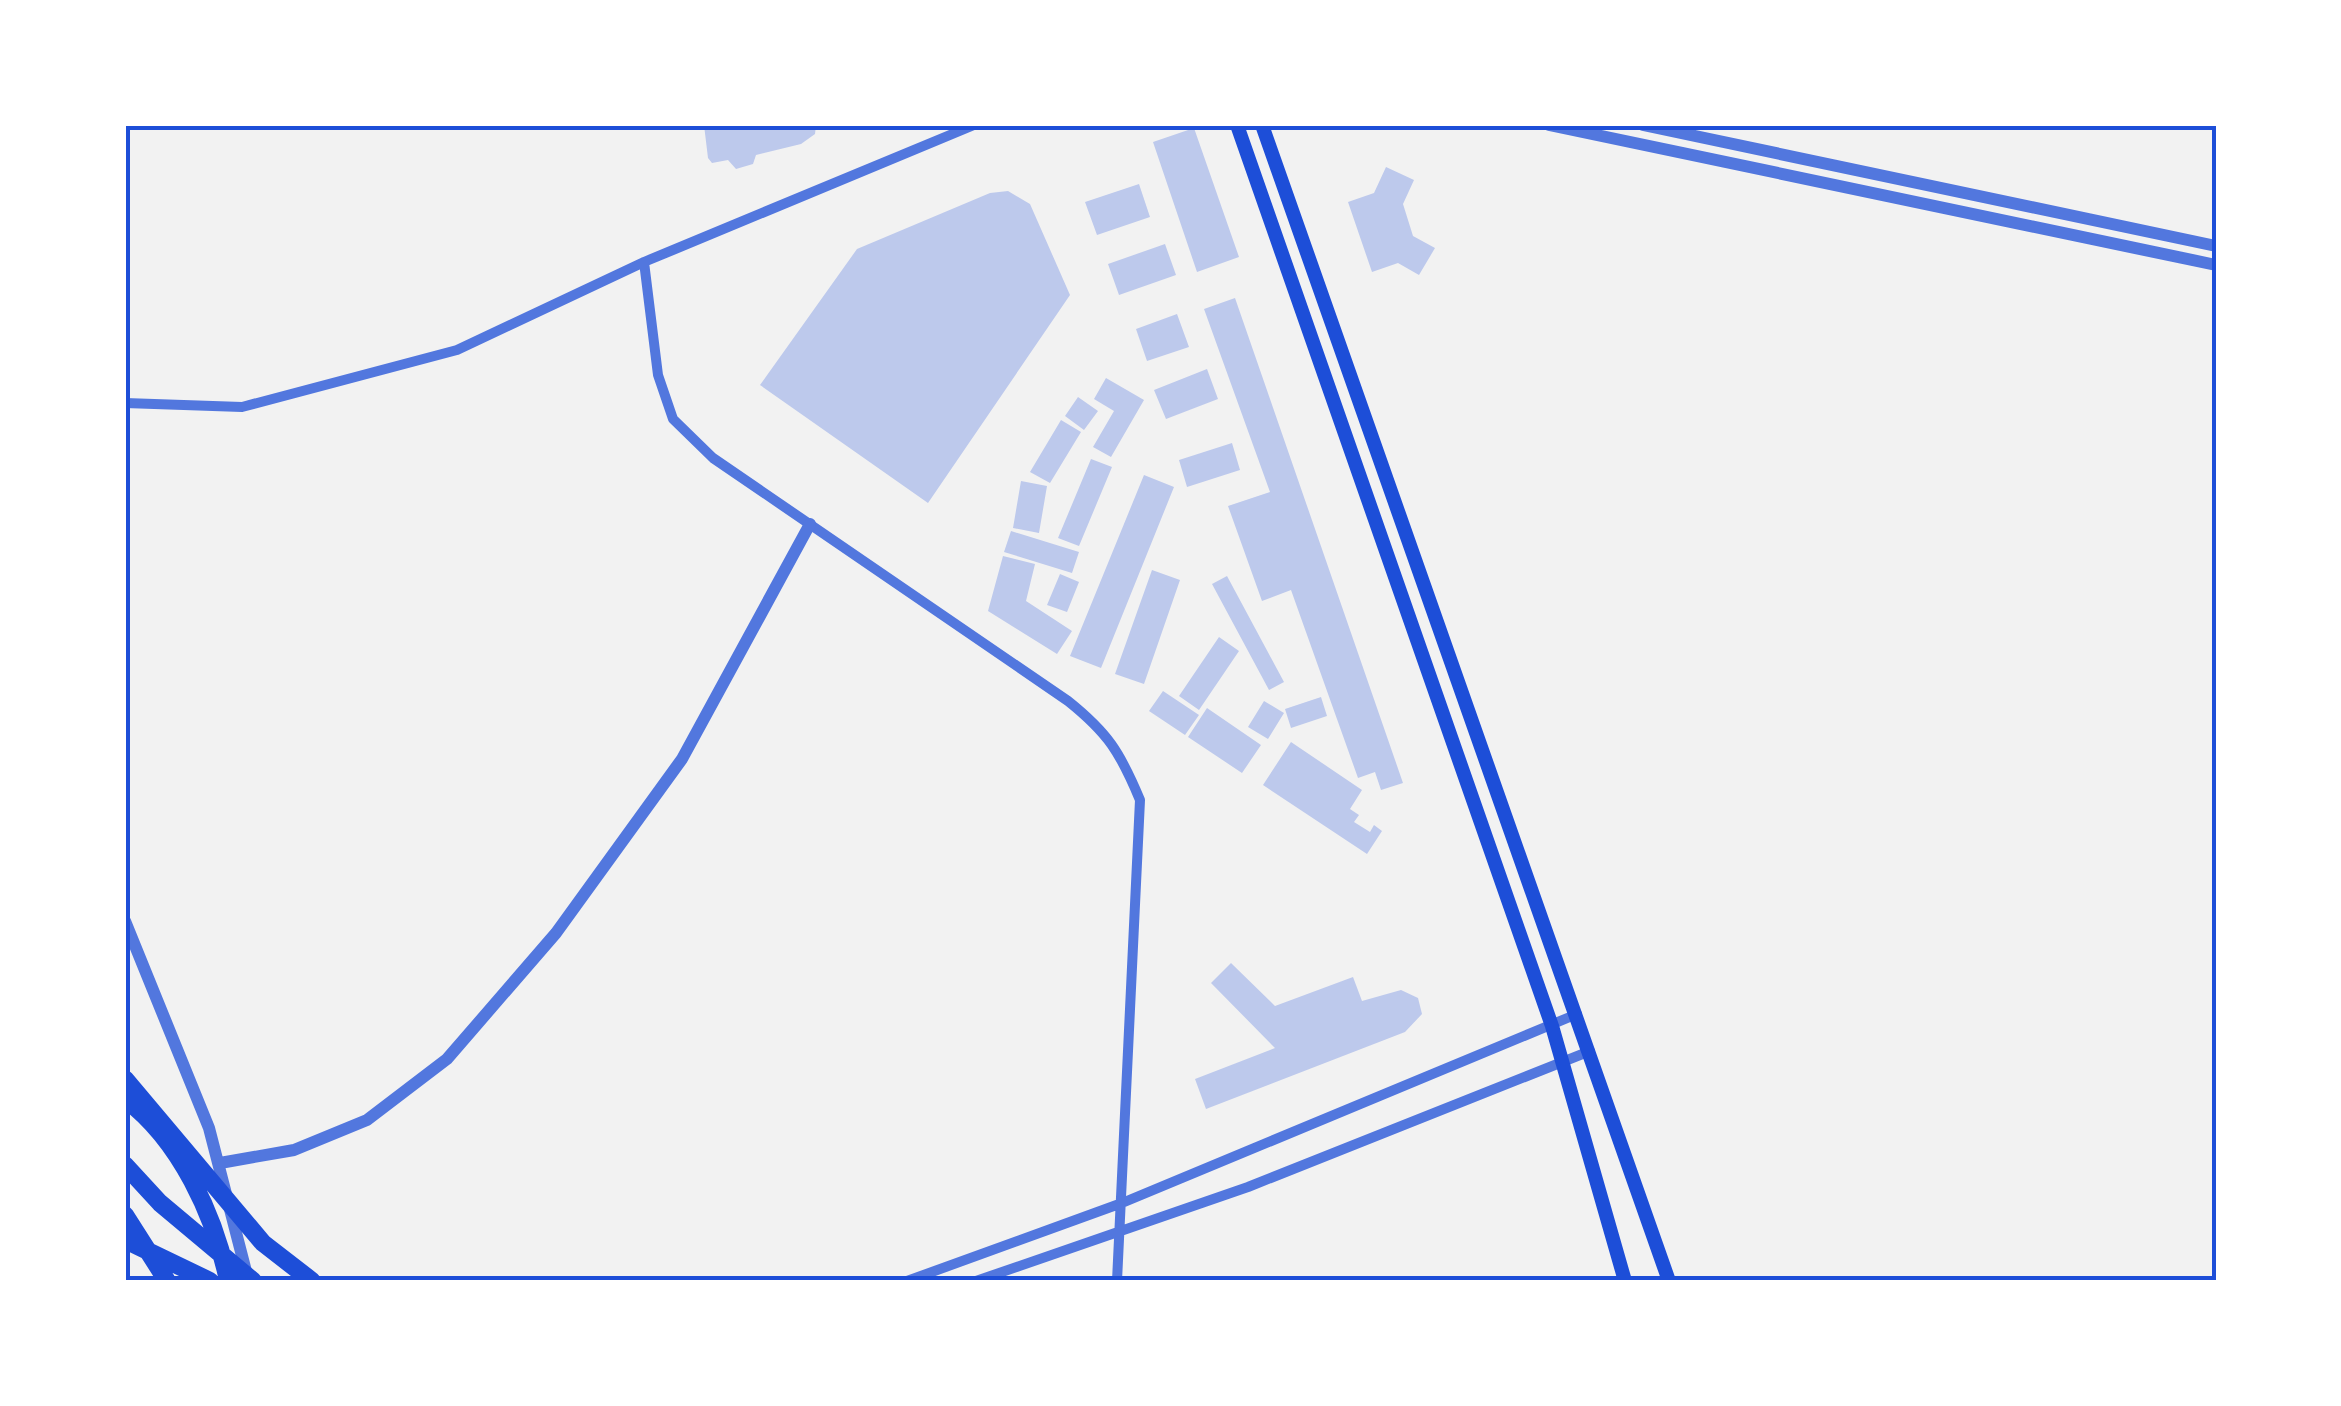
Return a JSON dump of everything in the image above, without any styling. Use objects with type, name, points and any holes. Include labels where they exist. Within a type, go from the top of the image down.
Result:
[{"type":"highway","points":[[125,1079],[263,1243],[312,1281]]},
{"type":"highway","points":[[125,1100],[166,1142],[196,1188],[222,1250],[228,1281]]},
{"type":"highway","points":[[125,1165],[160,1203],[251,1281]]},
{"type":"highway","points":[[125,1215],[167,1281]]},
{"type":"highway","points":[[125,1240],[210,1281]]},
{"type":"main road","points":[[1237,125],[1552,1026],[1559,1064],[1625,1281]]},
{"type":"main road","points":[[1262,125],[1473,732],[1578,1013],[1669,1281]]},
{"type":"street","points":[[125,402],[242,406],[457,350],[644,262],[974,125]]},
{"type":"street","points":[[1549,125],[2216,265]]},
{"type":"street","points":[[1643,125],[2216,246]]},
{"type":"street","points":[[644,262],[658,375],[673,419],[713,458],[1068,701],[1100,726],[1120,752],[1140,800],[1117,1281]]},
{"type":"street","points":[[220,1163],[294,1150],[366,1120],[448,1059],[556,933],[682,759],[810,524]]},
{"type":"street","points":[[125,922],[220,1163],[251,1281]]},
{"type":"street","points":[[907,1281],[1122,1204],[1578,1013]]},
{"type":"street","points":[[976,1281],[1248,1188],[1590,1051]]},
{"type":"building","points":[[704,125],[816,125],[815,134],[801,144],[756,155],[753,164],[736,169],[728,160],[712,163],[708,158]]},
{"type":"building","points":[[1194,128],[1239,257],[1197,272],[1153,142]]},
{"type":"building","points":[[1386,167],[1414,180],[1403,204],[1413,236],[1435,248],[1419,275],[1398,263],[1372,272],[1348,202],[1374,193]]},
{"type":"building","points":[[1139,184],[1150,217],[1097,235],[1085,202]]},
{"type":"building","points":[[1008,191],[1030,204],[1070,295],[928,503],[760,385],[857,249],[990,193]]},
{"type":"building","points":[[1165,244],[1176,275],[1119,295],[1108,264]]},
{"type":"building","points":[[1235,298],[1403,783],[1381,790],[1375,772],[1358,778],[1291,590],[1262,601],[1228,506],[1270,492],[1204,309]]},
{"type":"building","points":[[1177,314],[1189,347],[1147,361],[1136,329]]},
{"type":"building","points":[[1207,369],[1218,399],[1166,419],[1154,390]]},
{"type":"building","points":[[1106,378],[1144,400],[1111,457],[1093,447],[1114,411],[1094,399]]},
{"type":"building","points":[[1078,397],[1098,411],[1084,430],[1065,416]]},
{"type":"building","points":[[1061,420],[1081,432],[1050,483],[1030,472]]},
{"type":"building","points":[[1232,443],[1240,470],[1187,487],[1179,460]]},
{"type":"building","points":[[1091,459],[1112,467],[1079,546],[1058,538]]},
{"type":"building","points":[[1144,475],[1174,487],[1101,668],[1070,656]]},
{"type":"building","points":[[1021,481],[1047,486],[1039,533],[1013,528]]},
{"type":"building","points":[[1011,531],[1079,552],[1072,573],[1004,552]]},
{"type":"building","points":[[1003,556],[1035,564],[1026,601],[1072,631],[1057,654],[988,611]]},
{"type":"building","points":[[1152,570],[1180,580],[1144,684],[1115,674]]},
{"type":"building","points":[[1060,574],[1079,582],[1067,612],[1047,605]]},
{"type":"building","points":[[1227,576],[1284,682],[1269,690],[1212,584]]},
{"type":"building","points":[[1219,637],[1239,651],[1199,710],[1179,696]]},
{"type":"building","points":[[1163,691],[1199,715],[1185,735],[1149,711]]},
{"type":"building","points":[[1321,697],[1327,716],[1291,728],[1285,709]]},
{"type":"building","points":[[1264,701],[1284,713],[1268,739],[1248,727]]},
{"type":"building","points":[[1207,708],[1261,745],[1242,773],[1188,737]]},
{"type":"building","points":[[1291,742],[1362,790],[1350,809],[1359,815],[1354,822],[1370,832],[1374,825],[1382,831],[1367,854],[1263,785]]},
{"type":"building","points":[[1231,963],[1275,1006],[1353,977],[1362,1001],[1401,990],[1418,998],[1422,1014],[1405,1032],[1206,1109],[1195,1079],[1275,1048],[1211,983]]}]
